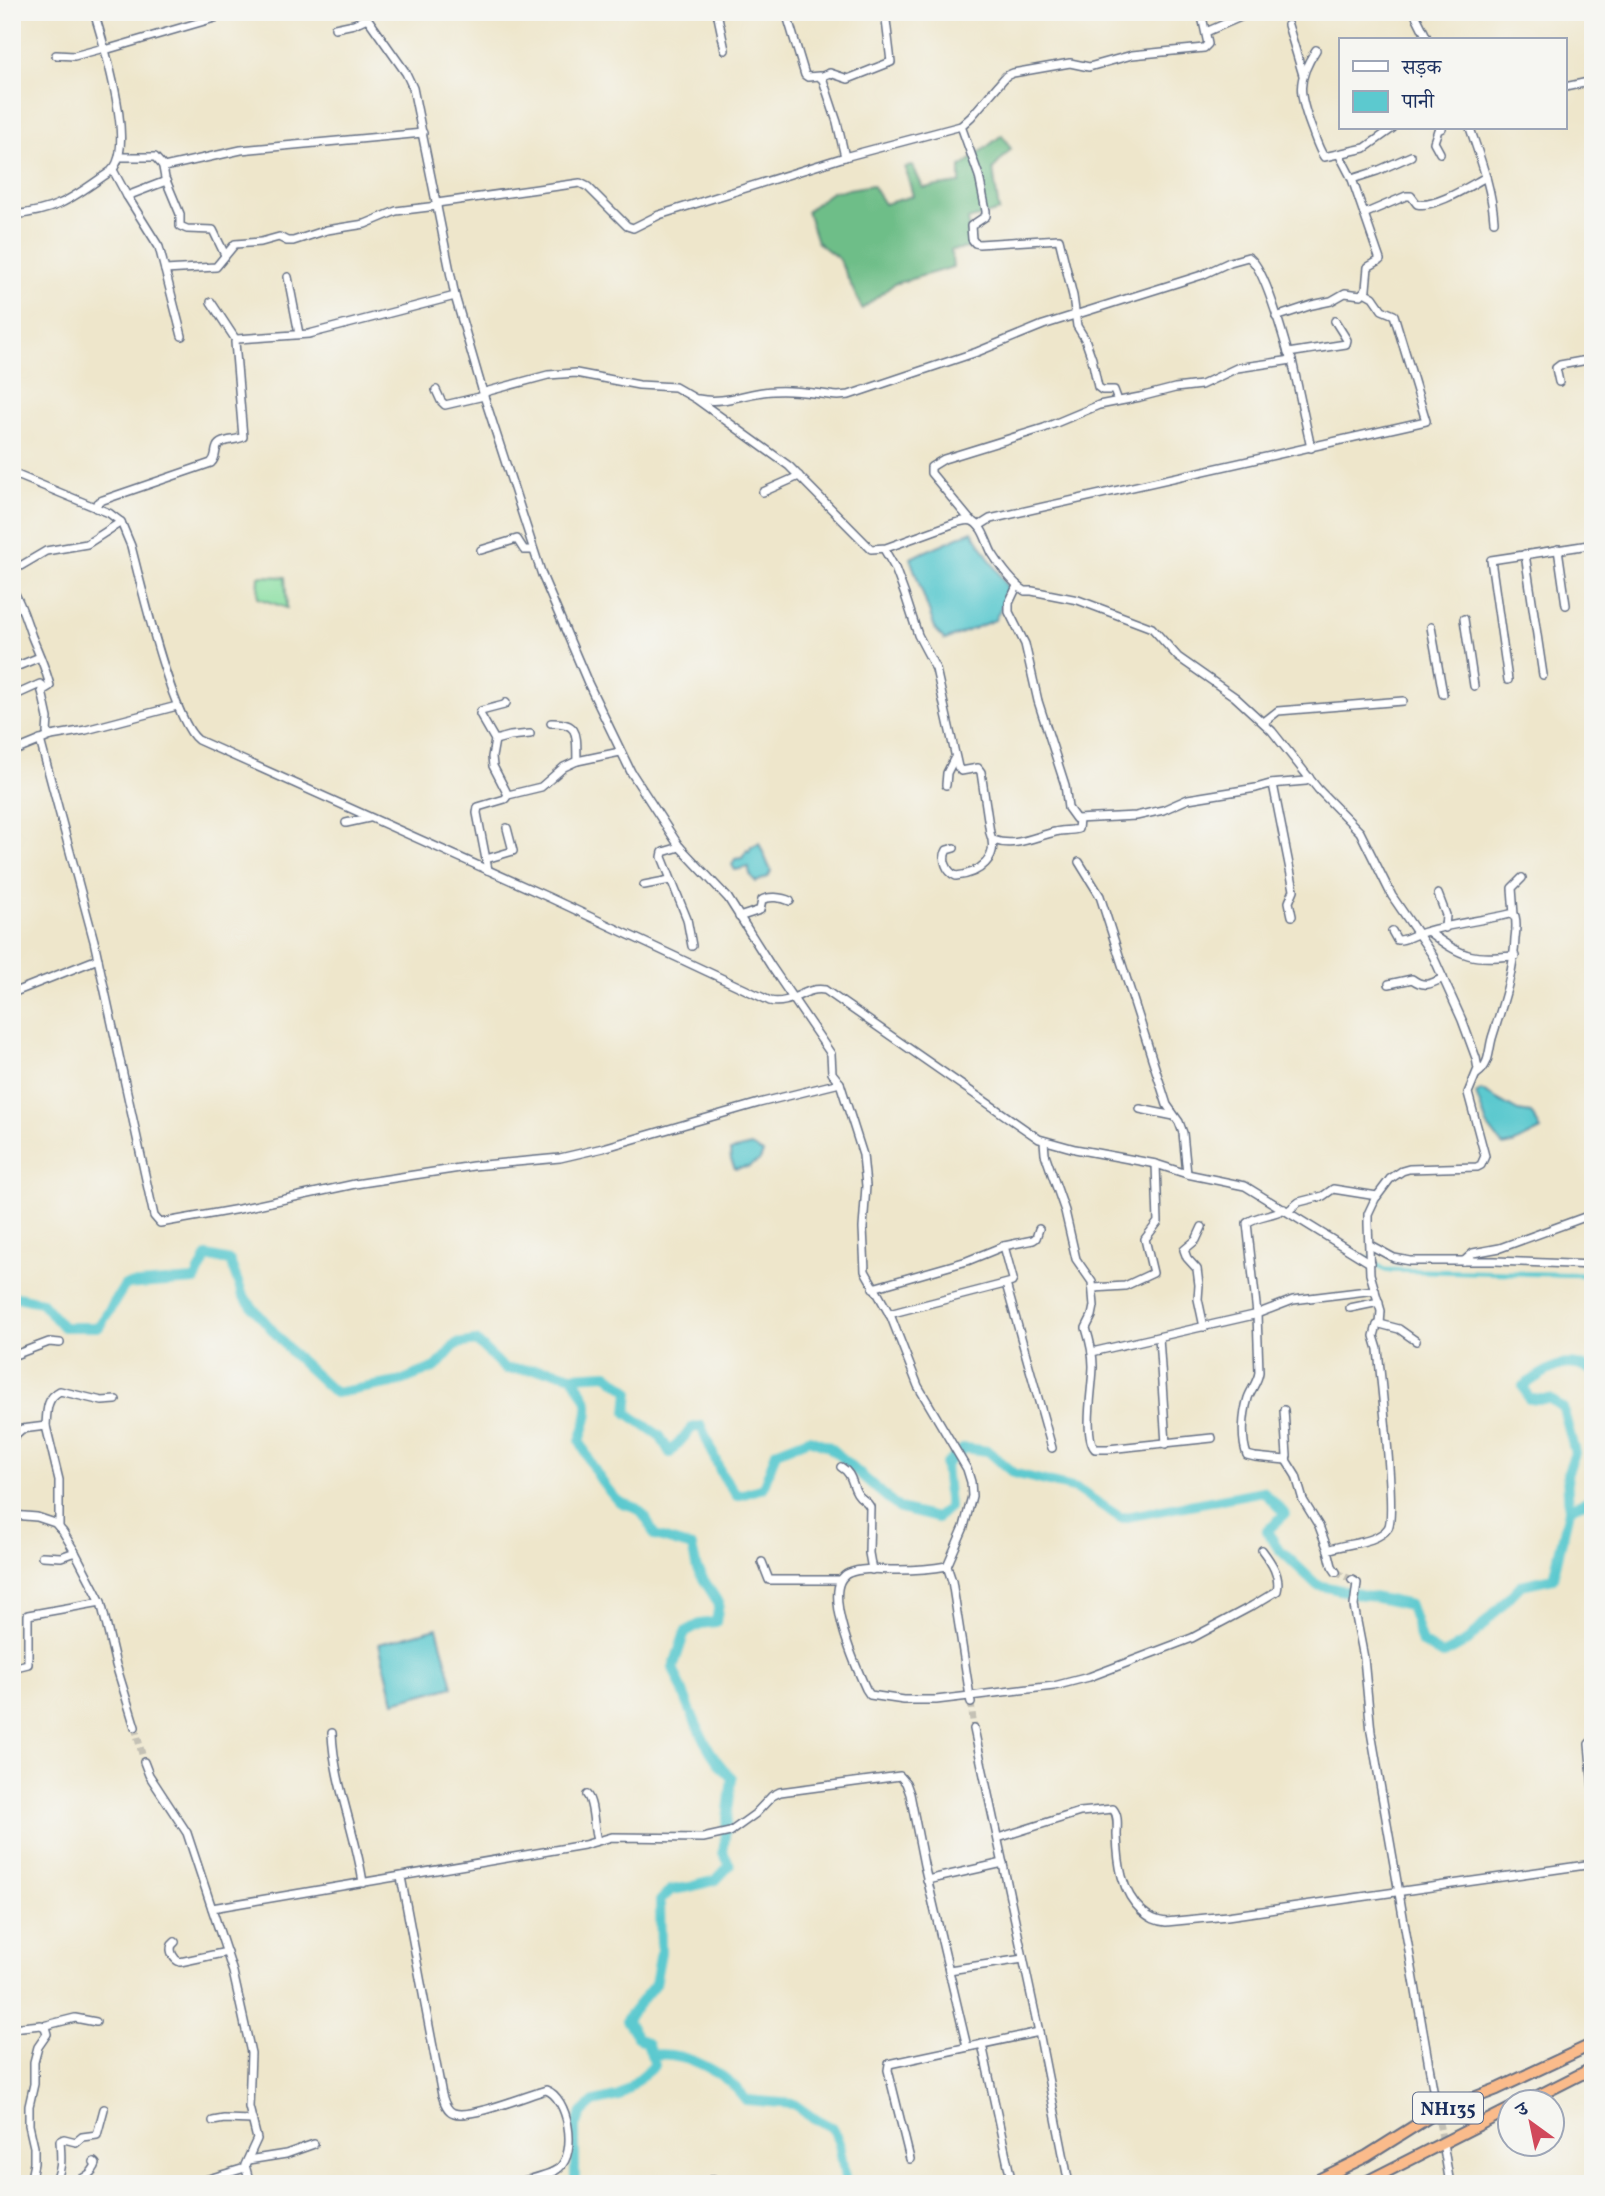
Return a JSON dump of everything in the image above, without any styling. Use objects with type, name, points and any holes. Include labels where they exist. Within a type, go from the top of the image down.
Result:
[{"type":"highway","name":"NH135","points":[[1310,2184],[1367,2156],[1437,2112],[1497,2089],[1593,2044]]},
{"type":"highway","points":[[1554,2088],[1593,2068]]},
{"type":"highway","name":"NH135","points":[[1362,2184],[1496,2116]]},
{"type":"street","points":[[12,215],[39,212],[58,206],[113,170],[120,157],[117,101],[94,12]]},
{"type":"street","points":[[56,55],[74,56],[105,49],[235,12]]},
{"type":"street","points":[[717,12],[725,50]]},
{"type":"street","points":[[786,12],[805,75],[820,77],[830,73],[848,79],[891,62],[885,12]]},
{"type":"street","points":[[165,270],[216,267],[232,245],[239,243],[261,242],[279,237],[288,242],[327,230],[365,224],[396,211],[580,183],[588,187],[627,226],[633,228],[668,213],[845,157],[961,126],[1009,74],[1070,63],[1089,67],[1132,55],[1204,48],[1208,44],[1201,12]]},
{"type":"street","points":[[1206,32],[1252,12]]},
{"type":"street","points":[[1413,12],[1427,38]]},
{"type":"street","points":[[335,28],[354,24],[365,15],[410,79],[455,296],[484,394],[533,550],[576,656],[620,752],[680,847],[721,888],[831,1054],[832,1073],[840,1083],[863,1155],[866,1186],[863,1262],[865,1271],[889,1314],[918,1386],[967,1469],[972,1487],[964,1527],[947,1566],[952,1581],[970,1699]]},
{"type":"street","points":[[1288,25],[1303,75]]},
{"type":"street","points":[[1316,50],[1306,65],[1300,84],[1301,99],[1324,157],[1365,148],[1391,130]]},
{"type":"street","points":[[820,77],[837,122],[845,157]]},
{"type":"street","points":[[1566,87],[1593,81]]},
{"type":"street","points":[[961,126],[979,177],[986,211],[986,216],[971,226],[972,239],[979,244],[1039,242],[1058,238],[1062,244],[1070,282],[1074,315],[1092,359],[1098,387],[1102,390],[1114,390],[1118,401]]},
{"type":"street","points":[[1438,130],[1434,142],[1440,153]]},
{"type":"street","points":[[1471,130],[1486,177],[1494,221]]},
{"type":"street","points":[[163,167],[241,149],[422,133]]},
{"type":"street","points":[[1339,154],[1352,179],[1380,258],[1368,267],[1364,292]]},
{"type":"street","points":[[1352,179],[1411,156]]},
{"type":"street","points":[[120,157],[155,157],[163,167],[180,214],[181,226],[187,229],[213,230],[225,255]]},
{"type":"street","points":[[113,170],[155,240],[182,336]]},
{"type":"street","points":[[1364,214],[1406,196],[1411,196],[1417,204],[1425,205],[1450,196],[1486,177]]},
{"type":"street","points":[[127,196],[166,181]]},
{"type":"street","points":[[695,398],[722,402],[774,390],[841,396],[976,352],[1074,315],[1202,275],[1248,257],[1255,262],[1290,356],[1311,448]]},
{"type":"street","points":[[288,277],[299,334]]},
{"type":"street","points":[[1276,317],[1331,301],[1345,293],[1357,296],[1364,292]]},
{"type":"street","points":[[979,526],[990,519],[1426,421],[1394,315],[1382,310],[1373,297],[1364,292]]},
{"type":"street","points":[[236,340],[309,334],[455,296]]},
{"type":"street","points":[[97,506],[209,464],[215,460],[220,443],[242,438],[244,433],[236,340],[211,302]]},
{"type":"street","points":[[1328,1550],[1373,1538],[1385,1531],[1390,1523],[1389,1468],[1378,1349],[1374,1336],[1377,1325],[1380,1324],[1381,1311],[1370,1274],[1368,1214],[1390,1178],[1402,1171],[1472,1168],[1481,1164],[1485,1156],[1468,1093],[1476,1075],[1476,1058],[1443,978],[1419,933],[1392,896],[1360,832],[1309,777],[1265,721],[1178,657],[1157,632],[1147,625],[1078,600],[1025,591],[1017,586],[993,554],[979,526],[970,520],[931,473],[931,467],[944,459],[1044,428],[1099,405],[1201,385],[1237,368],[1346,344],[1348,340],[1335,321]]},
{"type":"street","points":[[1559,382],[1556,368],[1560,365],[1593,359]]},
{"type":"street","points":[[436,390],[445,405],[548,375],[576,373],[639,385],[669,385],[695,398],[775,455],[874,550],[970,520]]},
{"type":"street","points":[[12,473],[97,506],[121,522],[131,545],[177,706],[191,733],[198,740],[371,818],[488,865],[770,1001],[782,1002],[815,989],[825,990],[1031,1135],[1044,1141],[1187,1170],[1245,1186],[1288,1209],[1370,1260]]},
{"type":"street","points":[[763,492],[799,476]]},
{"type":"street","points":[[12,571],[46,551],[87,544],[121,522]]},
{"type":"street","points":[[481,550],[517,539],[524,550],[533,550]]},
{"type":"street","points":[[1508,680],[1491,560],[1589,545],[1593,573]]},
{"type":"street","points":[[884,549],[895,568],[918,635],[936,669],[959,770],[978,768],[981,772],[993,840],[988,862],[960,876],[950,873],[945,863],[945,852],[954,848]]},
{"type":"street","points":[[1558,549],[1566,605]]},
{"type":"street","points":[[1525,554],[1543,675]]},
{"type":"street","points":[[1017,586],[1010,598],[1009,612],[1027,652],[1038,701],[1065,785],[1068,808],[1073,817],[1079,820],[1136,816],[1163,810],[1188,799],[1306,781],[1309,777]]},
{"type":"street","points":[[12,589],[21,603],[45,666],[50,686],[42,691]]},
{"type":"street","points":[[1464,619],[1474,686]]},
{"type":"street","points":[[1431,627],[1443,694]]},
{"type":"street","points":[[13,668],[40,657]]},
{"type":"street","points":[[12,692],[20,693],[42,685],[48,718],[47,733],[51,736]]},
{"type":"street","points":[[1265,721],[1278,711],[1403,701]]},
{"type":"street","points":[[506,702],[504,705],[481,711],[480,714],[495,740],[493,766],[508,795]]},
{"type":"street","points":[[12,751],[51,736],[86,730],[177,706]]},
{"type":"street","points":[[551,723],[568,723],[572,727],[576,738],[577,761]]},
{"type":"street","points":[[495,740],[530,734]]},
{"type":"street","points":[[40,740],[98,959],[154,1216],[160,1223],[355,1184],[473,1166],[560,1158],[840,1083]]},
{"type":"street","points":[[488,865],[477,809],[480,806],[505,799],[508,795],[541,787],[564,767],[577,761],[620,752]]},
{"type":"street","points":[[946,785],[947,773],[955,757]]},
{"type":"street","points":[[1273,784],[1294,890],[1289,897],[1292,916]]},
{"type":"street","points":[[346,823],[371,818]]},
{"type":"street","points":[[993,840],[1001,843],[1021,843],[1052,832],[1078,829],[1079,820]]},
{"type":"street","points":[[488,865],[513,851],[508,828]]},
{"type":"street","points":[[680,847],[662,854],[687,919],[692,946]]},
{"type":"street","points":[[1079,862],[1100,896],[1167,1105],[1183,1132],[1187,1170]]},
{"type":"street","points":[[1476,1075],[1489,1057],[1492,1035],[1503,1005],[1515,956],[1517,924],[1512,888],[1522,878]]},
{"type":"street","points":[[644,886],[670,880]]},
{"type":"street","points":[[1438,894],[1446,915],[1445,928]]},
{"type":"street","points":[[739,918],[760,910],[761,900],[765,898],[790,901]]},
{"type":"street","points":[[1392,931],[1395,939],[1399,941],[1419,933],[1514,915]]},
{"type":"street","points":[[1429,932],[1460,954],[1484,957],[1515,956]]},
{"type":"street","points":[[12,993],[98,959]]},
{"type":"street","points":[[1389,984],[1412,979],[1425,985],[1443,978]]},
{"type":"street","points":[[1140,1109],[1174,1116]]},
{"type":"street","points":[[1044,1141],[1045,1154],[1062,1199],[1076,1259],[1091,1279],[1093,1288],[1094,1312],[1086,1328],[1092,1352],[1090,1426],[1093,1447],[1108,1449],[1212,1438]]},
{"type":"street","points":[[1093,1288],[1125,1286],[1153,1273],[1144,1244],[1146,1235],[1158,1222],[1156,1164]]},
{"type":"street","points":[[1286,1460],[1250,1457],[1245,1450],[1247,1401],[1258,1377],[1257,1314],[1247,1223],[1252,1219],[1288,1209],[1302,1200],[1323,1196],[1333,1189],[1377,1196]]},
{"type":"street","points":[[1464,1261],[1473,1253],[1500,1248],[1593,1214]]},
{"type":"street","points":[[1202,1227],[1196,1240],[1184,1250],[1197,1269],[1198,1298],[1204,1327]]},
{"type":"street","points":[[873,1288],[987,1254],[1004,1246],[1033,1240],[1039,1229]]},
{"type":"street","points":[[889,1314],[1006,1284],[1013,1279],[1004,1246]]},
{"type":"street","points":[[1370,1247],[1402,1260],[1593,1265]]},
{"type":"street","points":[[1006,1284],[1052,1448]]},
{"type":"street","points":[[1092,1352],[1257,1314],[1293,1300],[1375,1290]]},
{"type":"street","points":[[1350,1308],[1379,1302]]},
{"type":"street","points":[[1380,1324],[1399,1329],[1416,1341]]},
{"type":"street","points":[[1159,1337],[1166,1444]]},
{"type":"street","points":[[12,1356],[50,1342],[60,1343]]},
{"type":"street","points":[[116,1400],[102,1401],[60,1391],[49,1400],[46,1426],[59,1480],[59,1527],[101,1602],[135,1727]]},
{"type":"street","points":[[1284,1410],[1286,1460],[1298,1481],[1303,1500],[1319,1526],[1336,1572]]},
{"type":"street","points":[[12,1438],[22,1429],[46,1426]]},
{"type":"street","points":[[841,1467],[851,1476],[859,1496],[868,1502],[870,1507],[869,1553],[872,1570]]},
{"type":"street","points":[[12,1515],[37,1517],[59,1527]]},
{"type":"street","points":[[839,1580],[839,1606],[845,1638],[870,1695],[918,1700],[970,1699],[1054,1686],[1089,1677],[1192,1638],[1278,1591],[1275,1571],[1262,1550]]},
{"type":"street","points":[[42,1556],[61,1557],[75,1552]]},
{"type":"street","points":[[762,1562],[769,1580],[839,1580],[853,1571],[919,1570],[947,1566]]},
{"type":"street","points":[[1355,1583],[1354,1601],[1364,1658],[1371,1732],[1437,2112]]},
{"type":"street","points":[[12,1668],[29,1664],[28,1615],[101,1602]]},
{"type":"street","points":[[974,1729],[1069,2184]]},
{"type":"street","points":[[332,1733],[333,1758],[359,1855],[363,1883]]},
{"type":"street","points":[[1593,1740],[1589,1744],[1593,1788]]},
{"type":"street","points":[[144,1762],[187,1833],[233,1972],[250,2045],[249,2107],[257,2139],[246,2164],[250,2184]]},
{"type":"street","points":[[212,1908],[584,1845],[612,1837],[703,1838],[726,1833],[755,1814],[772,1796],[780,1792],[901,1776],[910,1794],[967,2047]]},
{"type":"street","points":[[587,1795],[591,1800],[593,1829],[597,1840]]},
{"type":"street","points":[[998,1838],[1080,1812],[1113,1809],[1117,1814],[1119,1852],[1127,1894],[1150,1917],[1162,1922],[1227,1916],[1593,1864]]},
{"type":"street","points":[[928,1880],[1003,1863]]},
{"type":"street","points":[[401,1877],[442,2095],[447,2108],[459,2114],[548,2090],[562,2108],[569,2124],[566,2158],[560,2167],[512,2184]]},
{"type":"street","points":[[175,1942],[171,1951],[180,1962],[227,1952]]},
{"type":"street","points":[[949,1970],[1023,1959]]},
{"type":"street","points":[[12,2028],[43,2026],[80,2017],[96,2022]]},
{"type":"street","points":[[30,2184],[34,2154],[29,2106],[34,2084],[35,2053],[47,2034],[43,2026]]},
{"type":"street","points":[[910,2159],[888,2065],[1039,2032]]},
{"type":"street","points":[[982,2044],[1012,2184]]},
{"type":"street","points":[[54,2184],[61,2165],[60,2141],[64,2139],[76,2142],[82,2137],[97,2135],[104,2109]]},
{"type":"street","points":[[213,2121],[252,2120]]},
{"type":"street","points":[[1443,2143],[1450,2184]]},
{"type":"street","points":[[191,2184],[314,2144]]},
{"type":"street","points":[[68,2184],[93,2172],[96,2164],[94,2162]]},
{"type":"street","points":[[709,2184],[713,2179],[720,2184]]},
{"type":"green space","points":[[1002,135],[1011,149],[993,169],[999,211],[968,220],[969,248],[951,250],[953,267],[894,284],[862,309],[839,259],[817,242],[807,211],[831,192],[872,185],[884,204],[913,196],[905,167],[913,166],[923,188],[960,183],[960,168]]},
{"type":"green space","points":[[259,576],[285,577],[287,608],[258,598]]},
{"type":"water","points":[[972,531],[1009,590],[995,620],[945,640],[936,631],[910,558]]},
{"type":"water","points":[[759,843],[771,871],[768,877],[756,882],[749,867],[735,870],[732,865],[735,859],[742,858],[747,850],[749,852],[751,847]]},
{"type":"water","points":[[1481,1090],[1518,1111],[1531,1113],[1541,1130],[1503,1146],[1487,1125],[1476,1094]]},
{"type":"water","points":[[751,1146],[763,1153],[760,1160],[748,1167],[735,1169],[730,1151]]},
{"type":"water","points":[[437,1628],[453,1686],[394,1702],[379,1644]]},
{"type":"waterway","points":[[12,1296],[41,1302],[63,1327],[99,1327],[125,1285],[195,1280],[207,1256],[230,1261],[243,1296],[293,1354],[335,1393],[398,1382],[436,1367],[456,1344],[476,1341],[505,1369],[550,1370],[572,1376],[607,1374],[629,1391],[627,1413],[660,1436],[670,1453],[692,1428],[701,1426],[722,1475],[737,1496],[763,1488],[776,1452],[809,1439],[828,1446],[900,1509],[937,1518],[949,1507],[945,1465],[964,1448],[988,1451],[1013,1473],[1077,1489],[1121,1518],[1263,1491],[1285,1514],[1267,1531],[1278,1548],[1317,1585],[1410,1605],[1422,1643],[1442,1655],[1468,1641],[1521,1585],[1553,1578],[1569,1511],[1574,1506],[1593,1499]]},
{"type":"waterway","points":[[1368,1259],[1385,1270],[1593,1275]]},
{"type":"waterway","points":[[1569,1511],[1567,1474],[1575,1453],[1563,1408],[1550,1399],[1529,1399],[1523,1386],[1548,1370],[1565,1364],[1583,1366],[1593,1371]]},
{"type":"waterway","points":[[572,1376],[588,1407],[580,1441],[600,1479],[618,1501],[634,1507],[642,1514],[655,1536],[692,1547],[697,1569],[719,1604],[716,1622],[700,1624],[685,1632],[673,1668],[704,1740],[721,1767],[732,1778],[723,1853],[730,1865],[716,1880],[671,1890],[660,1901],[661,1952],[655,1984],[626,2020],[637,2037],[647,2043],[655,2065],[619,2096],[594,2102],[582,2113],[575,2126],[575,2184]]},
{"type":"waterway","points":[[651,2055],[664,2054],[691,2060],[717,2073],[746,2100],[794,2104],[833,2128],[839,2143],[846,2184]]},
{"type":"tunnel","points":[[1336,1572],[1352,1580]]},
{"type":"tunnel","points":[[971,1703],[974,1729]]},
{"type":"tunnel","points":[[135,1727],[144,1762]]},
{"type":"tunnel","points":[[1437,2112],[1443,2143]]}]
